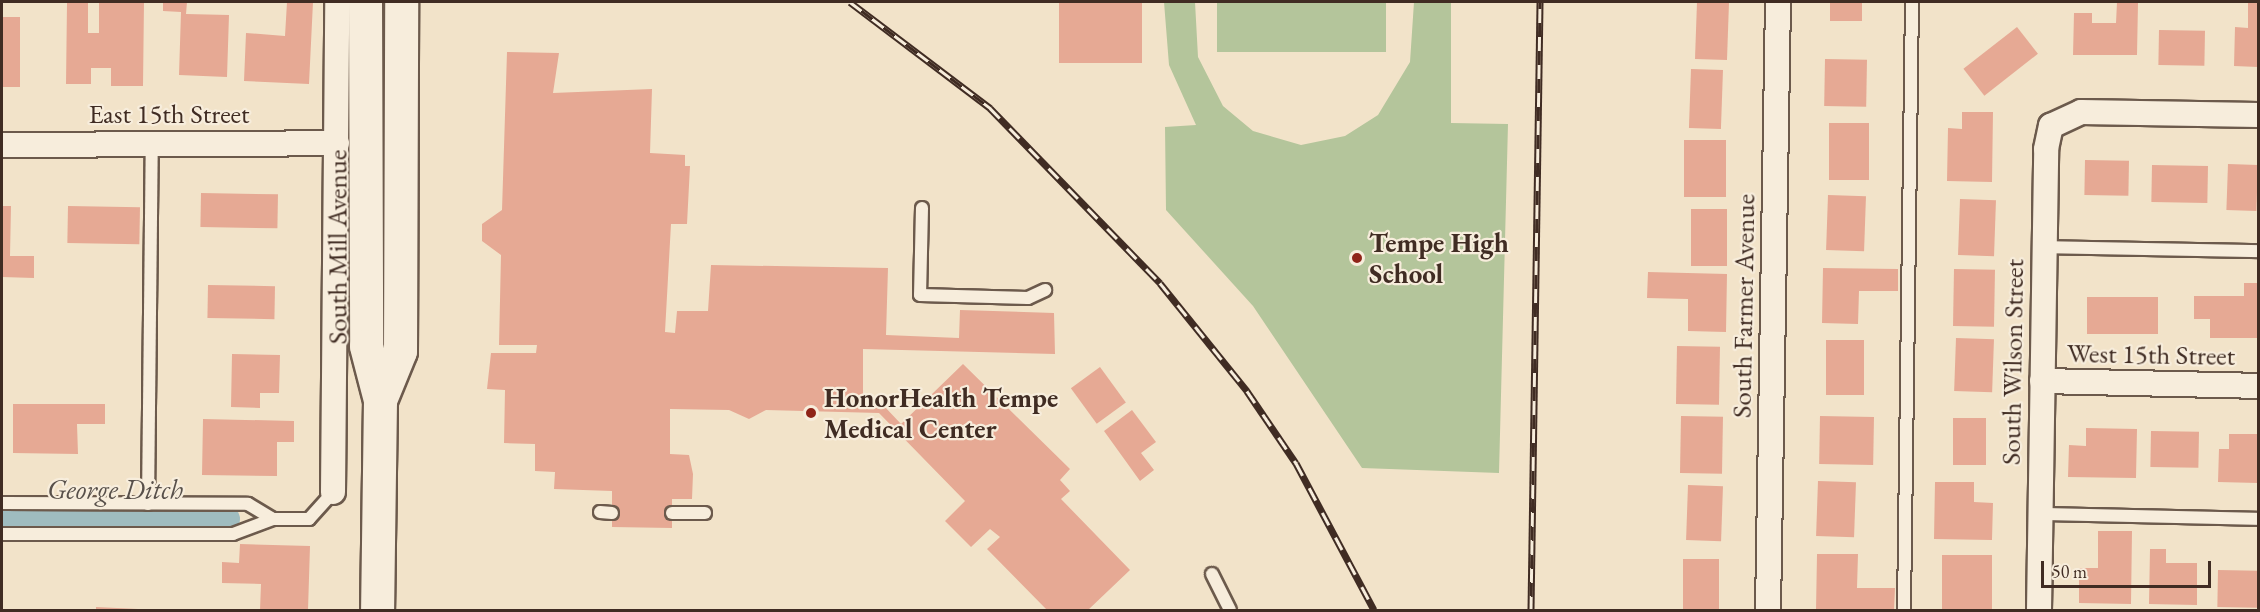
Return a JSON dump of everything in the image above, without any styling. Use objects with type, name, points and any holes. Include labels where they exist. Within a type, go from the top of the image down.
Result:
[{"type":"main road","name":"South Mill Avenue","points":[[364,2],[366,346],[380,400],[377,610]]},
{"type":"main road","name":"South Mill Avenue","points":[[380,400],[400,351],[401,2]]},
{"type":"street","name":"South Mill Avenue","points":[[333,492],[337,2]]},
{"type":"street","name":"South Farmer Avenue","points":[[1768,610],[1778,2]]},
{"type":"street","name":"South Wilson Street","points":[[2039,610],[2047,138],[2058,119],[2093,111],[2259,115]]},
{"type":"street","name":"East 15th Street","points":[[2,145],[337,143]]},
{"type":"street","name":"West 15th Street","points":[[2043,381],[2259,386]]},
{"type":"lane","points":[[1904,610],[1912,2]]},
{"type":"lane","points":[[148,504],[152,144]]},
{"type":"lane","points":[[922,208],[920,295],[1028,298],[1045,290]]},
{"type":"lane","points":[[2044,247],[2259,251]]},
{"type":"lane","points":[[2,534],[233,534],[273,519],[309,519],[333,492]]},
{"type":"lane","points":[[2,503],[248,504],[273,519]]},
{"type":"lane","points":[[672,513],[705,513]]},
{"type":"lane","points":[[2040,514],[2259,519]]},
{"type":"lane","points":[[1212,574],[1230,610]]},
{"type":"green space","name":"Tempe High School","points":[[1164,2],[1195,2],[1198,57],[1223,106],[1253,131],[1301,145],[1345,136],[1378,115],[1410,62],[1414,2],[1451,2],[1451,123],[1508,124],[1499,473],[1362,468],[1253,306],[1166,210],[1165,127],[1196,125],[1169,65]]},
{"type":"green space","points":[[1217,2],[1386,2],[1386,52],[1217,52]]},
{"type":"building","points":[[99,2],[144,2],[143,86],[111,86],[111,68],[91,68],[91,84],[66,84],[67,3],[88,3],[88,33],[99,33]]},
{"type":"building","points":[[163,2],[187,2],[186,14],[229,15],[227,77],[179,75],[181,12],[163,11]]},
{"type":"building","points":[[287,2],[313,2],[309,84],[244,81],[246,33],[285,36]]},
{"type":"building","points":[[1059,2],[1142,2],[1142,63],[1059,63]]},
{"type":"building","points":[[1697,2],[1729,3],[1727,60],[1695,59]]},
{"type":"building","points":[[1830,2],[1862,2],[1862,21],[1830,21]]},
{"type":"building","points":[[2117,2],[2138,3],[2137,55],[2073,55],[2074,13],[2092,13],[2092,23],[2116,23]]},
{"type":"building","points":[[2248,2],[2258,2],[2258,67],[2234,66],[2235,27],[2248,28]]},
{"type":"building","points":[[2,17],[20,17],[20,87],[2,87]]},
{"type":"building","points":[[2017,27],[2038,54],[1984,96],[1963,69]]},
{"type":"building","points":[[2159,30],[2205,31],[2204,66],[2158,65]]},
{"type":"building","points":[[507,52],[559,53],[553,93],[652,89],[650,153],[685,155],[685,166],[690,166],[687,224],[671,224],[665,332],[675,333],[677,311],[708,311],[711,265],[888,268],[886,335],[959,338],[960,310],[1054,313],[1055,354],[863,349],[863,397],[873,398],[872,406],[884,406],[901,424],[963,364],[1070,469],[1060,480],[1070,491],[1061,499],[1130,570],[1088,610],[1047,610],[987,549],[1000,537],[990,529],[971,547],[945,521],[965,501],[879,413],[766,410],[749,419],[729,410],[670,409],[670,454],[689,455],[693,474],[692,499],[672,499],[672,528],[612,527],[612,491],[554,489],[555,472],[535,471],[535,444],[504,443],[505,390],[487,389],[491,353],[536,353],[537,345],[499,345],[501,255],[482,241],[482,224],[502,210]]},
{"type":"building","points":[[1825,59],[1867,60],[1866,107],[1824,106]]},
{"type":"building","points":[[1691,69],[1723,70],[1721,129],[1689,128]]},
{"type":"building","points":[[1962,112],[1993,112],[1992,182],[1947,181],[1948,128],[1962,129]]},
{"type":"building","points":[[1829,123],[1869,123],[1869,180],[1829,180]]},
{"type":"building","points":[[1684,140],[1726,140],[1726,197],[1684,197]]},
{"type":"building","points":[[2085,160],[2129,161],[2128,196],[2084,195]]},
{"type":"building","points":[[2228,164],[2258,165],[2256,211],[2226,210]]},
{"type":"building","points":[[2152,165],[2208,166],[2207,203],[2151,202]]},
{"type":"building","points":[[201,193],[278,194],[277,228],[200,227]]},
{"type":"building","points":[[1828,195],[1866,196],[1864,251],[1826,250]]},
{"type":"building","points":[[1960,199],[1996,200],[1994,256],[1958,255]]},
{"type":"building","points":[[2,206],[11,206],[10,256],[34,256],[34,278],[2,277]]},
{"type":"building","points":[[68,206],[140,207],[139,244],[67,243]]},
{"type":"building","points":[[1691,209],[1727,209],[1727,266],[1691,266]]},
{"type":"building","points":[[1823,268],[1898,269],[1898,291],[1859,291],[1858,324],[1822,323]]},
{"type":"building","points":[[1954,269],[1995,270],[1994,327],[1953,326]]},
{"type":"building","points":[[1648,272],[1727,274],[1726,332],[1688,331],[1688,299],[1647,298]]},
{"type":"building","points":[[2244,283],[2258,283],[2258,338],[2210,338],[2210,319],[2194,319],[2194,296],[2244,296]]},
{"type":"building","points":[[208,285],[275,286],[274,319],[207,318]]},
{"type":"building","points":[[2087,297],[2158,297],[2158,334],[2087,334]]},
{"type":"building","points":[[1956,338],[1994,339],[1992,392],[1954,391]]},
{"type":"building","points":[[1826,340],[1864,340],[1864,395],[1826,395]]},
{"type":"building","points":[[1677,346],[1720,347],[1719,405],[1676,404]]},
{"type":"building","points":[[232,354],[280,355],[279,393],[260,393],[260,408],[231,407]]},
{"type":"building","points":[[1100,367],[1126,403],[1097,424],[1071,388]]},
{"type":"building","points":[[13,404],[105,404],[105,424],[77,424],[78,454],[13,453]]},
{"type":"building","points":[[1132,410],[1156,442],[1141,453],[1154,470],[1140,481],[1104,431]]},
{"type":"building","points":[[1681,416],[1723,417],[1722,474],[1680,473]]},
{"type":"building","points":[[1820,416],[1874,417],[1873,465],[1819,464]]},
{"type":"building","points":[[1953,418],[1986,418],[1986,465],[1953,465]]},
{"type":"building","points":[[203,419],[294,421],[294,442],[277,442],[277,476],[202,475]]},
{"type":"building","points":[[2086,428],[2137,429],[2136,478],[2068,477],[2069,445],[2086,446]]},
{"type":"building","points":[[2151,431],[2199,432],[2198,468],[2150,467]]},
{"type":"building","points":[[2229,434],[2258,434],[2258,483],[2218,482],[2219,449],[2229,449]]},
{"type":"building","points":[[1818,481],[1856,482],[1854,537],[1816,536]]},
{"type":"building","points":[[1935,482],[1974,482],[1974,502],[1993,503],[1992,540],[1934,539]]},
{"type":"building","points":[[1688,485],[1723,486],[1721,541],[1686,540]]},
{"type":"building","points":[[2098,531],[2132,531],[2131,604],[2079,603],[2079,568],[2098,568]]},
{"type":"building","points":[[240,544],[310,546],[308,610],[260,610],[261,584],[222,583],[222,562],[239,563]]},
{"type":"building","points":[[2150,549],[2166,549],[2166,563],[2197,563],[2197,605],[2149,604]]},
{"type":"building","points":[[1817,554],[1858,554],[1857,588],[1895,588],[1894,610],[1816,610]]},
{"type":"building","points":[[1942,555],[1992,555],[1992,610],[1942,610]]},
{"type":"building","points":[[1683,559],[1719,559],[1719,610],[1683,610]]},
{"type":"building","points":[[2218,570],[2258,571],[2257,608],[2217,607]]},
{"type":"building","points":[[96,607],[138,609],[138,610],[96,610]]},
{"type":"waterway","name":"George Ditch","points":[[2,519],[228,519]]},
{"type":"railway","points":[[850,2],[990,108],[1160,283],[1247,391],[1296,463],[1374,610]]},
{"type":"railway","points":[[1531,610],[1540,2]]},
{"type":"place","name":"Tempe High School","points":[[1357,258]]},
{"type":"place","name":"HonorHealth Tempe Medical Center","points":[[811,413]]}]
